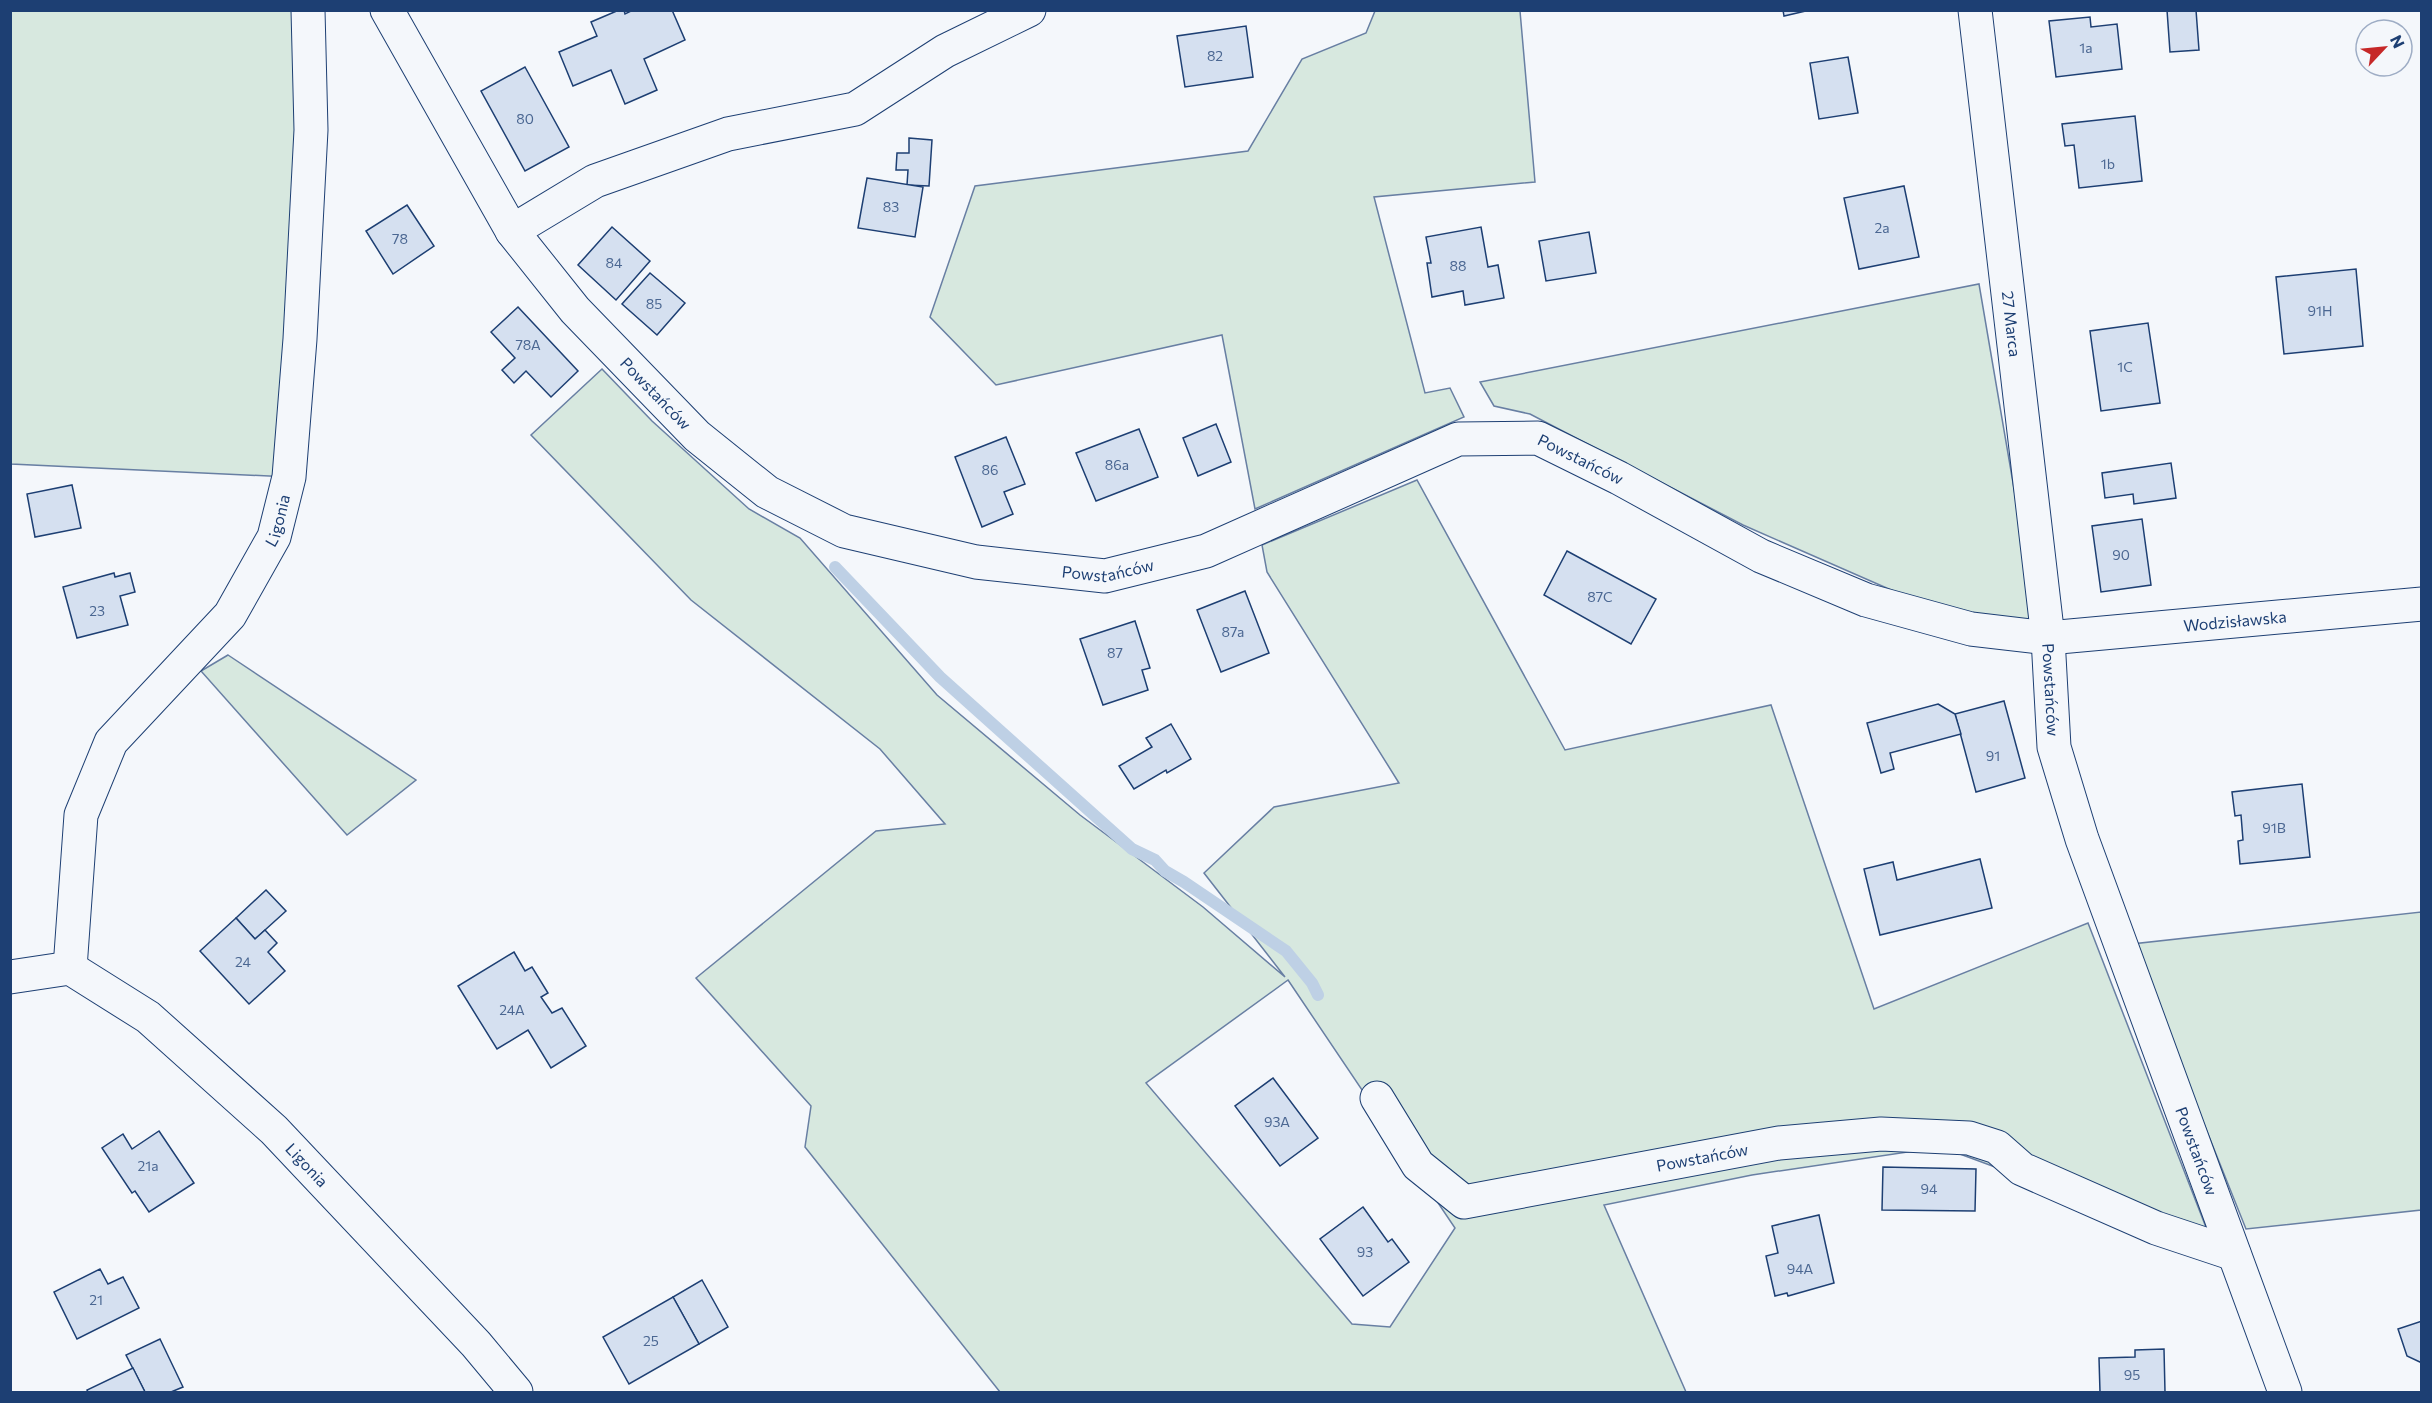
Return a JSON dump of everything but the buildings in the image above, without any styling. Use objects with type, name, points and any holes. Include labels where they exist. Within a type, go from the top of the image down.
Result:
[{"type":"street","name":"Ligonia","points":[[308,10],[311,130],[300,339],[289,477],[274,537],[230,615],[111,742],[81,814],[70,968],[148,1017],[274,1130],[476,1344],[516,1392]]},
{"type":"street","name":"Powstańców","points":[[387,10],[512,231],[575,310],[697,436],[768,492],[844,531],[976,562],[1105,576],[1206,551],[1458,439],[1538,438],[1619,478],[1761,556],[1866,600],[1971,629],[2048,638],[2054,747],[2082,839],[2285,1392]]},
{"type":"street","points":[[512,231],[595,181],[728,134],[855,109],[945,51],[1029,10]]},
{"type":"street","name":"27 Marca","points":[[1975,10],[2048,638]]},
{"type":"street","name":"Wodzisławska","points":[[2048,638],[2421,604]]},
{"type":"street","points":[[10,977],[70,968]]},
{"type":"street","name":"Powstańców","points":[[1377,1098],[1418,1165],[1464,1202],[1779,1143],[1881,1134],[1969,1138],[1997,1147],[2022,1169],[2156,1228],[2234,1254]]},
{"type":"shaded area","points":[[10,11],[316,11],[289,477],[11,464]]},
{"type":"shaded area","points":[[1375,11],[1520,11],[1535,182],[1374,197],[1425,393],[1450,388],[1464,417],[1255,509],[1222,335],[996,385],[930,317],[975,186],[1248,151],[1302,59],[1366,33]]},
{"type":"shaded area","points":[[1979,284],[2038,629],[1955,618],[1743,525],[1530,414],[1494,406],[1480,382]]},
{"type":"shaded area","points":[[602,369],[652,421],[749,509],[800,538],[937,695],[1080,815],[1203,907],[1285,977],[1204,873],[1274,807],[1399,783],[1267,572],[1262,545],[1417,480],[1565,750],[1771,705],[1874,1009],[2088,923],[2214,1248],[1941,1147],[1752,1175],[1604,1205],[1686,1392],[1000,1392],[805,1147],[811,1106],[696,978],[876,831],[945,824],[880,749],[691,600],[531,435]],"holes":[[[1288,980],[1455,1228],[1390,1327],[1352,1324],[1146,1083]]]},
{"type":"shaded area","points":[[228,655],[416,780],[347,835],[201,671]]},
{"type":"shaded area","points":[[2421,912],[2421,1210],[2246,1229],[2132,944]]},
{"type":"waterway","points":[[835,567],[940,677],[1132,849],[1155,860],[1165,871],[1286,951],[1312,983],[1318,995]]}]
